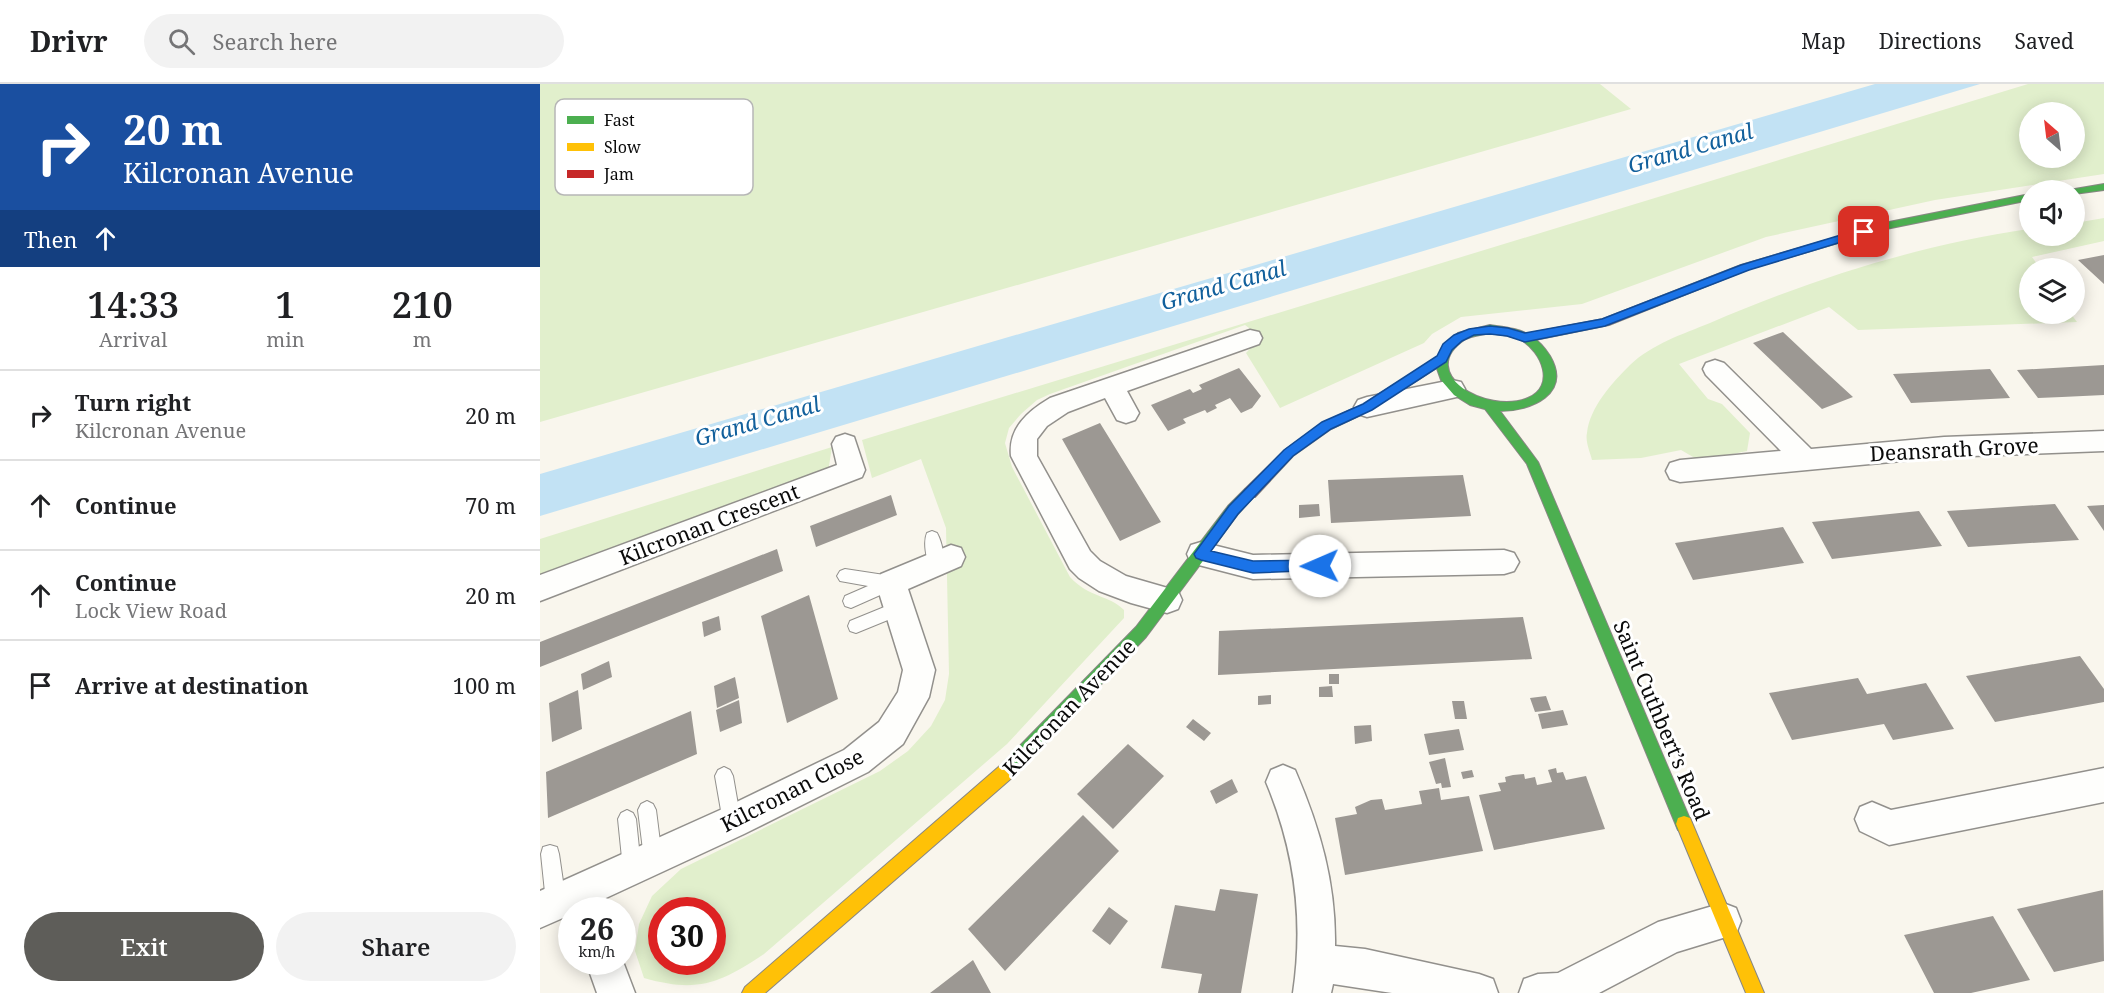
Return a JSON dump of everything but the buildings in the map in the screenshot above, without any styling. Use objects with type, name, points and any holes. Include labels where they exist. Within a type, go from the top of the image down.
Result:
[{"type":"street","points":[[2085,190],[2104,187]]},
{"type":"street","points":[[1525,338],[1605,322],[1745,267],[1884,226],[2019,199]]},
{"type":"street","points":[[1590,338],[1605,322]]},
{"type":"street","points":[[1490,330],[1508,332],[1525,338],[1546,356],[1555,372],[1532,408],[1490,408],[1463,398],[1452,389],[1445,380],[1442,359],[1452,342],[1473,332],[1490,330]]},
{"type":"street","points":[[1167,600],[1107,583],[1092,574],[1080,560],[1024,456],[1022,445],[1026,432],[1045,412],[1059,405],[1250,338]]},
{"type":"street","name":"Kilcronan Avenue","points":[[751,993],[1021,759],[1142,632],[1233,510],[1289,453],[1327,426],[1367,407],[1442,359]]},
{"type":"street","points":[[1715,369],[1804,459]]},
{"type":"street","points":[[1112,387],[1126,413]]},
{"type":"street","name":"Kilcronan Avenue","points":[[1367,407],[1452,389]]},
{"type":"street","name":"Saint Cuthbert’s Road","points":[[1490,408],[1532,462],[1755,993]]},
{"type":"street","name":"Saint Cuthbert’s Road","points":[[1532,438],[1532,462]]},
{"type":"street","name":"Deansrath Grove","points":[[1680,471],[1944,447],[2104,441]]},
{"type":"street","name":"Kilcronan Crescent","points":[[540,588],[852,470],[845,444]]},
{"type":"street","points":[[895,596],[940,552]]},
{"type":"street","points":[[1201,554],[1253,567],[1504,562]]},
{"type":"street","name":"Kilcronan Close","points":[[577,897],[642,862],[732,822],[856,761],[891,733],[913,697],[919,670],[895,596]]},
{"type":"street","points":[[1283,782],[1301,826],[1312,873],[1315,978],[1365,968],[1479,993]]},
{"type":"street","points":[[1872,819],[1889,828],[2104,785]]},
{"type":"street","points":[[1538,993],[1561,992],[1671,935],[1724,921]]},
{"type":"street","points":[[610,975],[616,993]]},
{"type":"lane","points":[[845,576],[895,596]]},
{"type":"lane","points":[[850,601],[895,596]]},
{"type":"lane","points":[[856,626],[895,596]]},
{"type":"lane","points":[[724,776],[732,822]]},
{"type":"lane","points":[[642,862],[646,810]]},
{"type":"lane","points":[[627,819],[642,862]]},
{"type":"lane","points":[[550,854],[564,897]]},
{"type":"green space","points":[[540,84],[1600,84],[1631,109],[540,422]]},
{"type":"green space","points":[[2028,84],[2104,84],[2104,174],[2065,180],[2019,180],[2019,187],[1935,200],[1766,237],[1582,304],[1461,317],[1432,334],[1424,343],[1280,408],[1246,353],[1261,337],[1245,325],[1037,400],[1009,428],[1005,443],[1012,467],[1070,577],[1084,589],[1118,605],[1124,610],[1124,618],[1007,744],[764,954],[734,973],[707,983],[679,985],[644,978],[636,954],[636,944],[639,924],[648,905],[648,975],[726,975],[726,897],[652,897],[681,869],[880,771],[908,751],[931,726],[945,700],[949,674],[946,528],[921,459],[872,478],[862,440]]},
{"type":"green space","points":[[2104,218],[2104,241],[2085,245],[2085,221]]},
{"type":"green space","points":[[2019,231],[2019,246],[2082,246],[2033,258],[2019,258],[2019,324],[2022,324],[1858,330],[1829,307],[1679,364],[1708,399],[1722,404],[1750,433],[1747,451],[1700,461],[1681,450],[1641,458],[1592,460],[1587,436],[1592,414],[1609,388],[1630,365],[1648,351],[1668,340],[1748,307],[1827,278],[1907,254]]},
{"type":"green space","points":[[832,447],[828,472],[540,581],[540,539]]},
{"type":"water","name":"Grand Canal","points":[[1875,84],[1980,84],[540,516],[540,474]]},
{"type":"traffic: fast","points":[[2085,190],[2104,187]]},
{"type":"traffic: fast","points":[[1851,236],[1884,226],[2019,199]]},
{"type":"traffic: fast","points":[[1490,329],[1526,338],[1541,351],[1546,359],[1550,377],[1543,394],[1514,407],[1494,407],[1458,392],[1447,380],[1442,366],[1445,352],[1462,336],[1490,329]]},
{"type":"traffic: fast","points":[[1490,407],[1532,462],[1684,824]]},
{"type":"traffic: fast","points":[[1008,770],[1141,632],[1233,510],[1250,493]]},
{"type":"traffic: slow","points":[[751,993],[1008,770]]},
{"type":"traffic: slow","points":[[1684,824],[1755,993]]},
{"type":"traffic: jam","points":[[1525,338],[1605,322],[1745,267],[1851,236]]},
{"type":"traffic: jam","points":[[1250,493],[1289,453],[1327,426],[1367,407],[1442,359]]},
{"type":"route","points":[[1320,566],[1253,567],[1201,554],[1233,510],[1289,453],[1327,426],[1367,407],[1442,359],[1447,347],[1458,338],[1473,332],[1490,330],[1508,332],[1525,338],[1605,322],[1745,267],[1864,232]]}]
